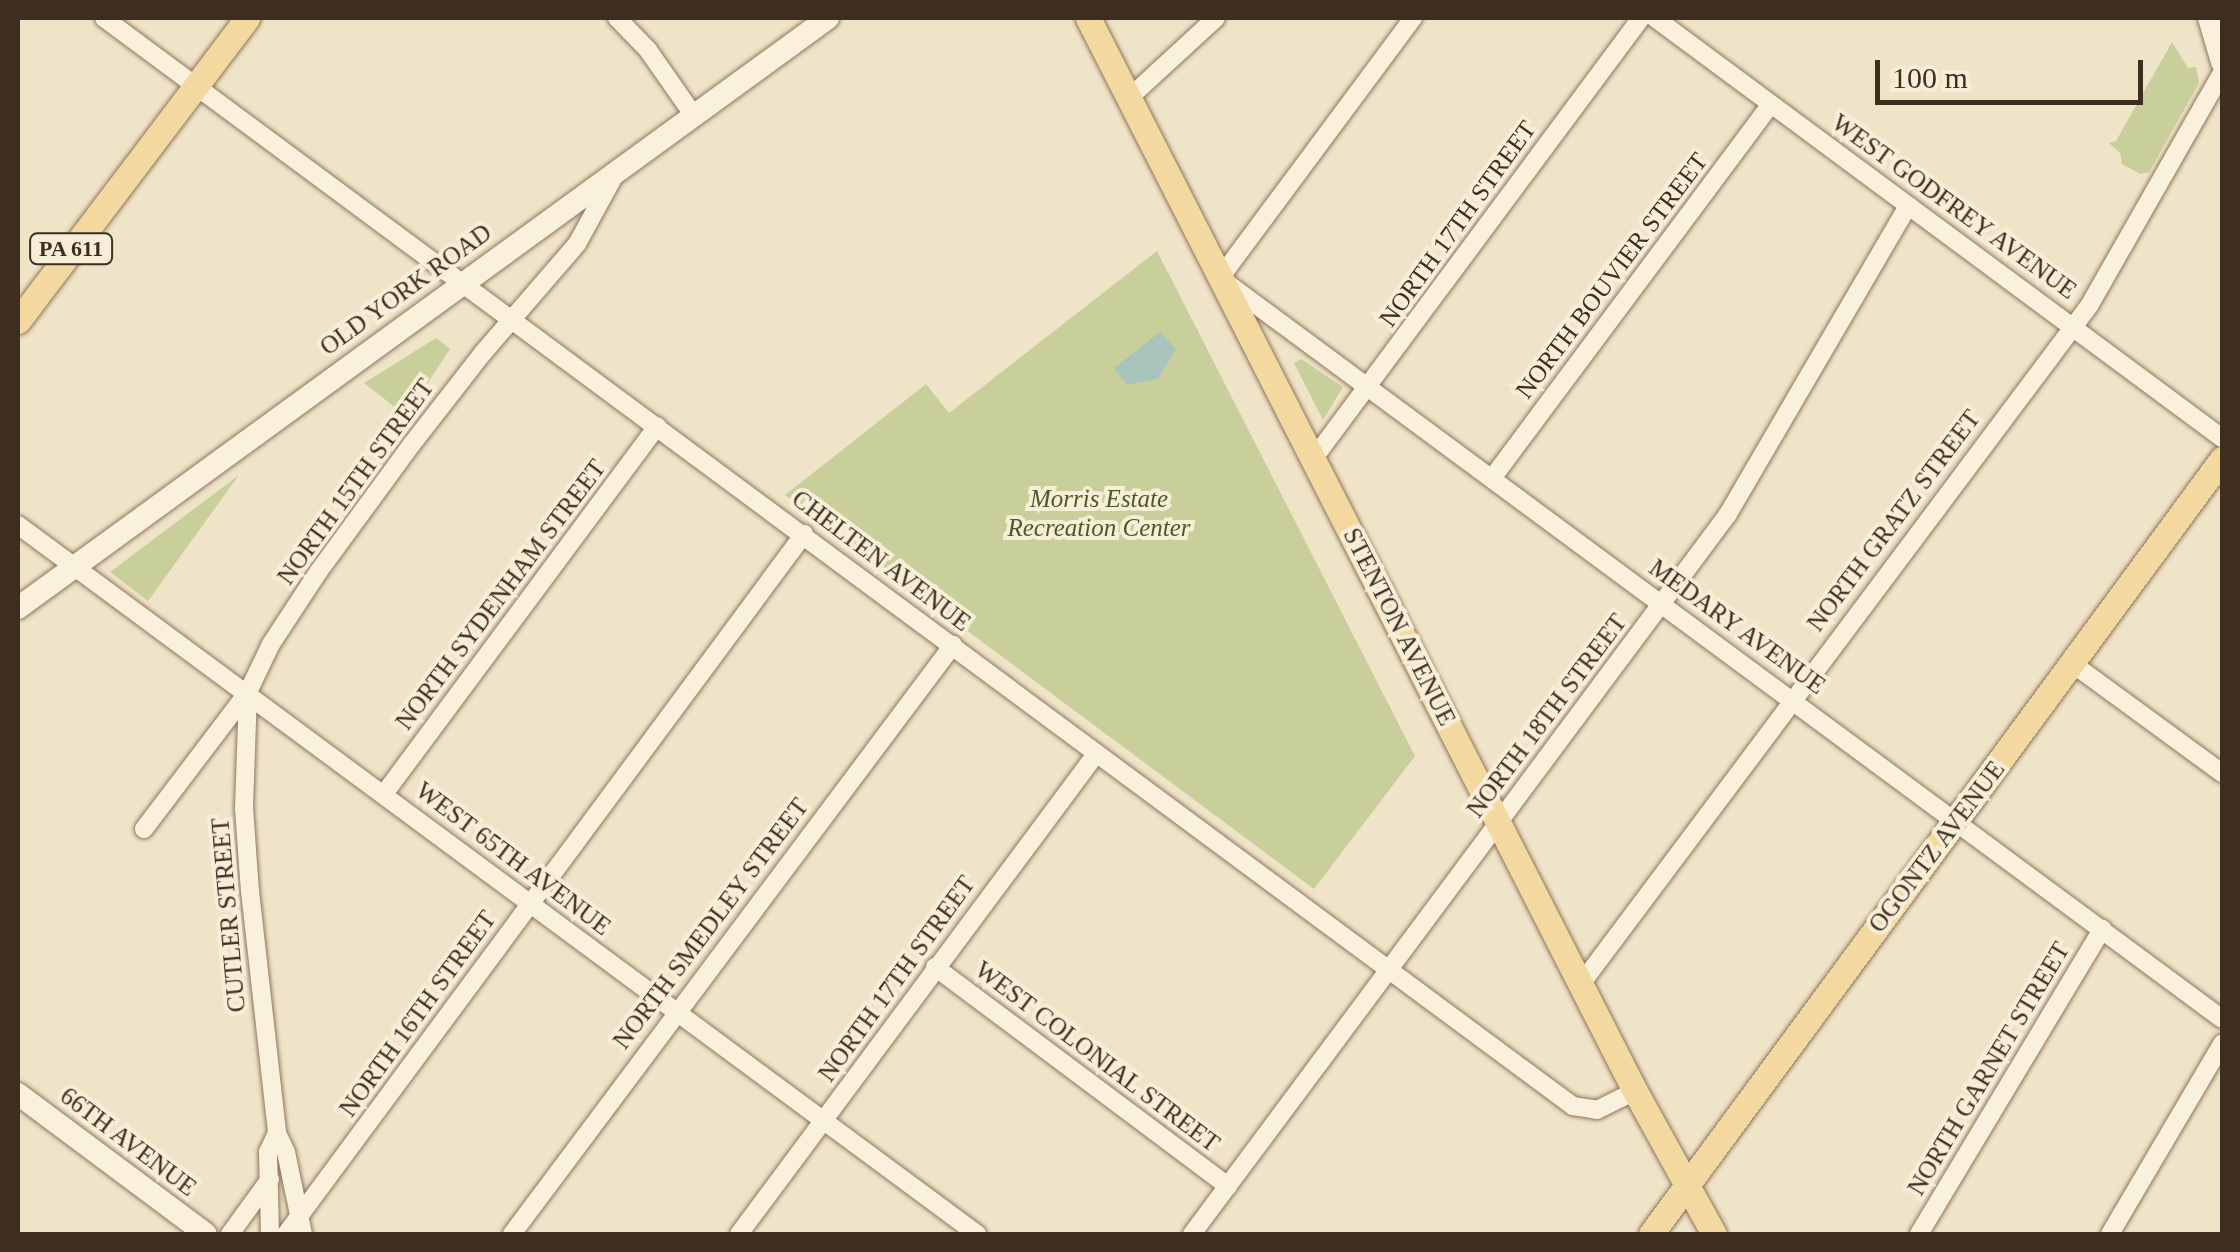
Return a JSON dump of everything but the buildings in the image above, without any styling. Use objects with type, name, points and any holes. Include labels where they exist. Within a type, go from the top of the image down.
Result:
[{"type":"main road","name":"PA 611","points":[[18,321],[246,18]]},
{"type":"main road","name":"STENTON AVENUE","points":[[1088,18],[1635,1091],[1684,1186],[1714,1234]]},
{"type":"main road","name":"OGONTZ AVENUE","points":[[1651,1234],[2222,459]]},
{"type":"street","name":"CHELTEN AVENUE","points":[[104,18],[1580,1110],[1597,1110],[1635,1091]]},
{"type":"street","points":[[618,18],[648,50],[694,116]]},
{"type":"street","name":"OLD YORK ROAD","points":[[18,608],[828,18]]},
{"type":"street","points":[[1129,98],[1216,18]]},
{"type":"street","points":[[1220,278],[1413,18]]},
{"type":"street","name":"NORTH 17TH STREET","points":[[1314,458],[1641,18]]},
{"type":"street","name":"WEST GODFREY AVENUE","points":[[1655,18],[2222,438]]},
{"type":"street","points":[[2209,18],[2222,62]]},
{"type":"street","name":"NORTH GRATZ STREET","points":[[1581,984],[2088,306],[2222,73]]},
{"type":"street","name":"NORTH BOUVIER STREET","points":[[1493,477],[1771,104]]},
{"type":"street","name":"NORTH 15TH STREET","points":[[144,828],[248,692],[271,644],[318,571],[462,380],[577,244],[616,172]]},
{"type":"street","name":"NORTH 18TH STREET","points":[[1192,1234],[1662,605],[1755,473],[1908,206]]},
{"type":"street","name":"MEDARY AVENUE","points":[[1220,278],[1794,698],[2222,1019]]},
{"type":"street","name":"NORTH SYDENHAM STREET","points":[[384,794],[657,426]]},
{"type":"street","name":"WEST 65TH AVENUE","points":[[18,525],[248,692],[971,1233]]},
{"type":"street","name":"NORTH 16TH STREET","points":[[286,1234],[301,1226],[531,904],[804,534]]},
{"type":"street","name":"NORTH SMEDLEY STREET","points":[[512,1234],[953,646]]},
{"type":"street","points":[[2072,664],[2222,774]]},
{"type":"street","name":"CUTLER STREET","points":[[248,692],[244,808],[276,1133],[286,1152],[301,1226]]},
{"type":"street","name":"NORTH 17TH STREET","points":[[740,1234],[1096,754]]},
{"type":"street","name":"NORTH GARNET STREET","points":[[1919,1234],[2102,929]]},
{"type":"street","name":"WEST COLONIAL STREET","points":[[936,968],[1228,1186]]},
{"type":"street","points":[[2110,1234],[2222,1044]]},
{"type":"street","name":"66TH AVENUE","points":[[18,1094],[206,1234]]},
{"type":"street","name":"CUTLER STREET","points":[[270,1234],[268,1152],[276,1133]]},
{"type":"street","points":[[230,1234],[270,1178]]},
{"type":"green space","points":[[2172,42],[2188,68],[2196,67],[2199,83],[2149,172],[2140,174],[2122,164],[2120,153],[2109,143],[2116,141]]},
{"type":"green space","name":"Morris Estate Recreation Center","points":[[1157,251],[1415,756],[1314,889],[785,495],[926,384],[949,413]]},
{"type":"green space","points":[[436,338],[450,349],[406,416],[364,383]]},
{"type":"green space","points":[[1301,359],[1343,387],[1323,420],[1294,363]]},
{"type":"green space","points":[[239,475],[148,601],[110,572]]},
{"type":"water","points":[[1160,332],[1176,349],[1158,379],[1127,385],[1114,368]]}]
